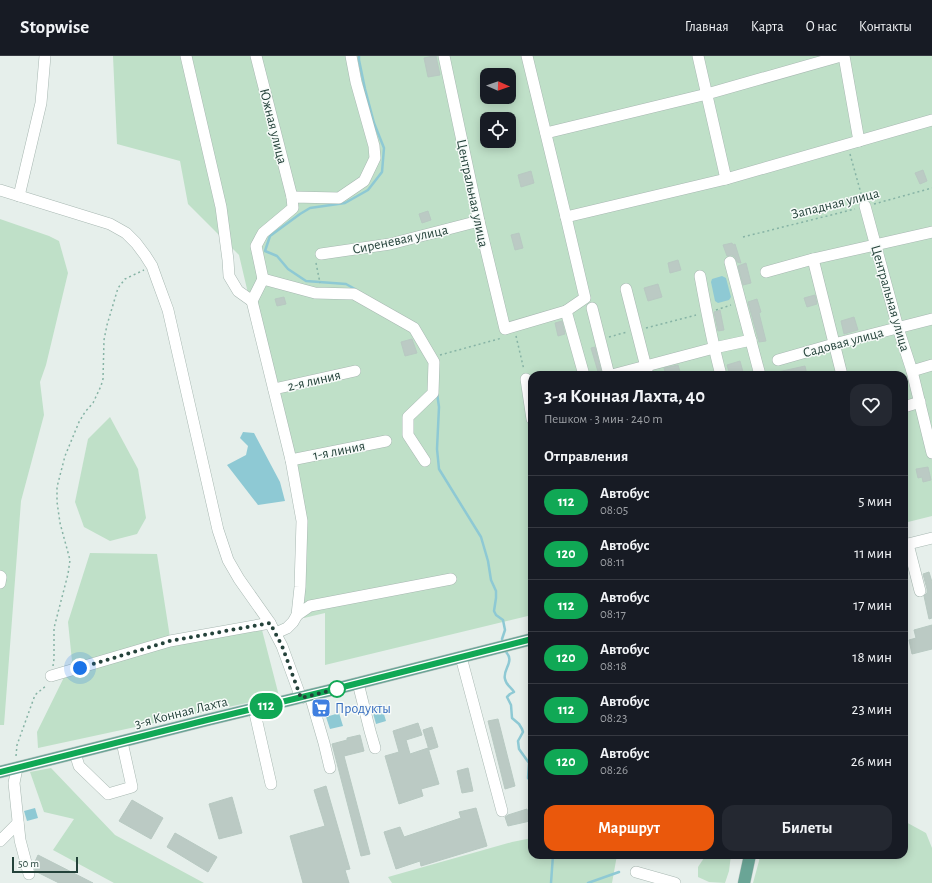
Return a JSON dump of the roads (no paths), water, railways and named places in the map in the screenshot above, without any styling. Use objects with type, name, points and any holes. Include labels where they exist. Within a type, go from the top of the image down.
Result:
[{"type":"main road","name":"3-я Конная Лахта","points":[[0,772],[528,640]]},
{"type":"main road","points":[[744,883],[749,859]]},
{"type":"street","points":[[19,196],[41,103],[45,56]]},
{"type":"street","points":[[186,56],[221,207],[229,276],[238,291],[252,301],[291,460],[302,521],[300,588],[296,615],[294,622],[287,628],[276,633]]},
{"type":"street","name":"Южная улица","points":[[256,56],[292,197]]},
{"type":"street","points":[[252,301],[263,279],[256,246],[263,233],[293,208],[292,197],[339,198],[364,181],[375,158],[374,146],[356,82],[351,56]]},
{"type":"street","name":"Центральная улица","points":[[444,56],[479,221],[510,328],[566,311]]},
{"type":"street","points":[[527,56],[585,298],[566,311],[583,371]]},
{"type":"street","points":[[698,56],[726,179]]},
{"type":"street","points":[[546,133],[707,94],[842,56],[860,140]]},
{"type":"street","points":[[566,217],[726,179],[932,120]]},
{"type":"street","points":[[0,190],[110,224],[126,233],[136,242],[152,266],[168,310],[218,530],[228,560],[239,579],[276,633],[324,743],[330,768]]},
{"type":"street","name":"Центральная улица","points":[[864,206],[876,244],[886,288],[912,371],[932,453]]},
{"type":"street","name":"Сиреневая улица","points":[[321,254],[390,244],[479,221]]},
{"type":"street","points":[[766,272],[813,259],[932,232]]},
{"type":"street","points":[[813,259],[841,371]]},
{"type":"street","points":[[730,262],[751,340],[757,371]]},
{"type":"street","points":[[700,276],[706,312],[720,371]]},
{"type":"street","points":[[263,279],[315,293],[354,294],[414,328],[434,362],[433,394],[408,417],[408,435],[424,461]]},
{"type":"street","points":[[626,289],[647,371],[714,348],[751,340]]},
{"type":"street","points":[[592,308],[608,371]]},
{"type":"street","name":"Садовая улица","points":[[778,360],[932,319]]},
{"type":"street","points":[[912,371],[932,365]]},
{"type":"street","name":"2-я линия","points":[[274,389],[355,371]]},
{"type":"street","points":[[526,379],[528,392]]},
{"type":"street","points":[[908,405],[920,402]]},
{"type":"street","name":"1-я линия","points":[[291,460],[386,441]]},
{"type":"street","points":[[908,544],[932,538]]},
{"type":"street","points":[[908,552],[920,591]]},
{"type":"street","points":[[0,576],[0,583]]},
{"type":"street","points":[[296,615],[310,606],[451,579]]},
{"type":"street","points":[[51,676],[170,641],[270,623]]},
{"type":"street","points":[[461,657],[502,811]]},
{"type":"street","points":[[358,683],[375,748]]},
{"type":"street","points":[[254,709],[271,784]]},
{"type":"street","points":[[75,753],[79,766],[108,794],[132,787],[122,742]]},
{"type":"street","points":[[16,768],[14,784],[20,840],[30,874]]},
{"type":"street","points":[[0,841],[18,823]]},
{"type":"street","points":[[636,872],[675,883]]},
{"type":"water","points":[[722,276],[726,278],[731,297],[729,300],[718,303],[715,301],[711,282],[712,279]]},
{"type":"water","points":[[243,432],[254,433],[280,482],[285,501],[258,505],[227,465],[246,455],[248,446],[240,438]]},
{"type":"water","points":[[381,704],[386,721],[376,724],[371,706]]},
{"type":"water","points":[[339,713],[343,726],[330,729],[326,717]]},
{"type":"water","points":[[35,808],[38,818],[27,821],[24,811]]},
{"type":"waterway","points":[[355,289],[346,284],[306,281],[288,269],[277,256],[265,251],[270,236],[300,214],[310,208],[345,203],[368,190],[382,172],[384,148],[374,123],[365,89],[359,56]]},
{"type":"waterway","points":[[437,393],[439,407],[437,449],[439,469],[481,537],[488,561],[491,580],[496,591],[494,611],[496,615],[503,620],[505,630],[502,639],[503,643]]},
{"type":"waterway","points":[[504,650],[508,654],[509,658],[505,672],[505,679],[506,683],[514,692],[507,697],[511,705],[512,718],[519,724],[523,732],[518,741],[519,749],[528,762]]},
{"type":"waterway","points":[[551,883],[553,859]]},
{"type":"waterway","points":[[588,883],[619,872]]},
{"type":"place","name":"Продукты","points":[[321,708]]}]
